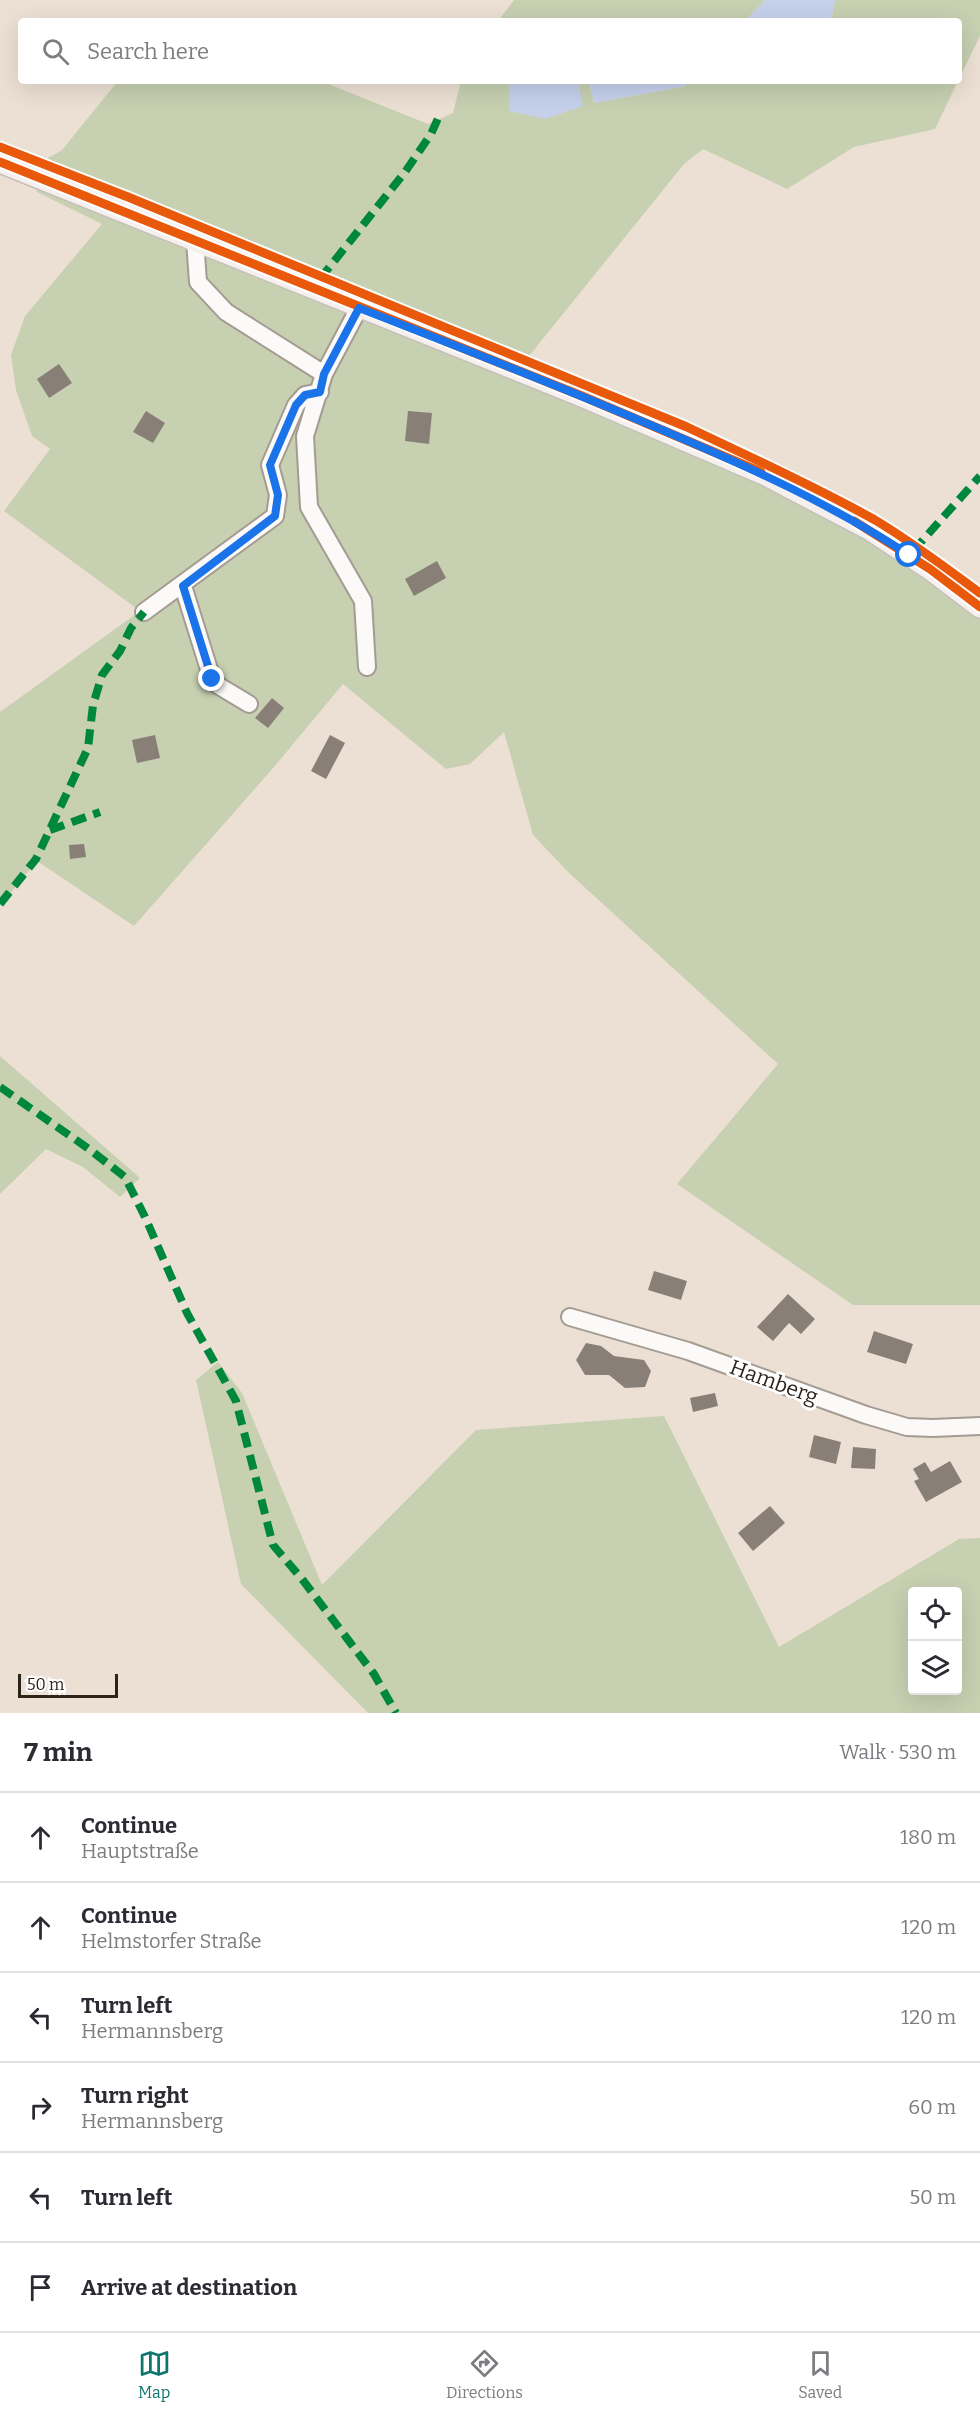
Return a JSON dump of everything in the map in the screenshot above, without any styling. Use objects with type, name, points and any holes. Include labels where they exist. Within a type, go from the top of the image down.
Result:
[{"type":"main road","points":[[0,162],[582,396],[764,474],[869,529],[930,569],[980,607]]},
{"type":"street","points":[[195,240],[198,282],[226,312],[324,374]]},
{"type":"street","points":[[359,308],[324,374],[305,436],[309,507],[363,602],[367,667]]},
{"type":"street","points":[[144,612],[183,586],[275,516],[278,495],[270,465],[296,405],[305,395],[320,392]]},
{"type":"street","points":[[183,586],[212,679],[219,686],[249,704]]},
{"type":"street","name":"Hamberg","points":[[570,1317],[688,1351],[866,1415],[907,1426],[933,1428],[980,1426]]},
{"type":"green space","points":[[514,0],[765,0],[748,18],[500,18]]},
{"type":"green space","points":[[835,0],[980,0],[980,36],[962,73],[962,18],[832,18]]},
{"type":"green space","points":[[116,84],[328,84],[428,124],[453,113],[460,84],[509,84],[582,106],[578,84],[590,84],[594,103],[686,86],[686,84],[957,84],[935,129],[854,147],[787,189],[703,149],[684,164],[529,356],[658,411],[651,432],[763,479],[870,540],[980,617],[980,1305],[853,1305],[677,1184],[778,1064],[568,872],[533,835],[504,732],[470,764],[446,769],[343,684],[274,767],[134,926],[37,861],[0,906],[0,712],[140,611],[4,511],[50,449],[32,436],[16,390],[11,355],[25,316],[102,224],[37,192],[36,165],[62,150]]},
{"type":"green space","points":[[0,1056],[140,1178],[120,1197],[83,1167],[46,1149],[0,1194]]},
{"type":"green space","points":[[218,1362],[242,1393],[322,1585],[476,1430],[664,1416],[779,1647],[959,1539],[980,1538],[980,1713],[368,1713],[241,1584],[196,1380]]},
{"type":"water","points":[[765,0],[835,0],[832,18],[748,18]]},
{"type":"water","points":[[509,84],[579,84],[583,106],[545,119],[509,111]]},
{"type":"water","points":[[590,84],[686,84],[686,86],[594,103]]},
{"type":"building","points":[[59,364],[72,383],[49,398],[37,379]]},
{"type":"building","points":[[146,411],[165,423],[153,443],[133,432]]},
{"type":"building","points":[[408,411],[432,413],[429,444],[405,441]]},
{"type":"building","points":[[437,561],[446,578],[414,596],[405,579]]},
{"type":"building","points":[[272,698],[284,708],[268,728],[255,718]]},
{"type":"building","points":[[155,735],[160,758],[137,763],[132,740]]},
{"type":"building","points":[[330,735],[345,743],[326,779],[311,771]]},
{"type":"building","points":[[84,844],[86,857],[70,859],[69,845]]},
{"type":"building","points":[[654,1271],[687,1281],[681,1300],[648,1290]]},
{"type":"building","points":[[788,1294],[815,1319],[801,1334],[789,1323],[773,1341],[757,1327]]},
{"type":"building","points":[[874,1331],[913,1344],[906,1364],[867,1352]]},
{"type":"building","points":[[586,1343],[601,1346],[614,1356],[644,1360],[651,1371],[645,1387],[625,1388],[609,1375],[585,1375],[576,1360]]},
{"type":"building","points":[[715,1393],[718,1406],[693,1412],[690,1398]]},
{"type":"building","points":[[814,1435],[841,1442],[836,1464],[809,1457]]},
{"type":"building","points":[[853,1447],[876,1449],[875,1469],[851,1468]]},
{"type":"building","points":[[950,1461],[962,1482],[926,1502],[914,1481],[919,1479],[913,1469],[925,1462],[931,1472]]},
{"type":"building","points":[[770,1506],[785,1523],[753,1551],[738,1533]]},
{"type":"marked path","points":[[320,279],[405,172],[431,134],[440,114]]},
{"type":"marked path","points":[[913,551],[980,476]]},
{"type":"marked path","points":[[0,904],[36,859],[88,748],[93,705],[102,675],[120,651],[131,628],[144,612]]},
{"type":"marked path","points":[[50,830],[100,812]]},
{"type":"marked path","points":[[0,1087],[125,1177],[187,1313],[236,1401],[273,1545],[302,1579],[374,1674],[396,1713]]},
{"type":"cycle path","points":[[0,147],[128,197],[687,427],[875,520],[916,546],[980,593]]},
{"type":"cycle path","points":[[0,162],[582,396],[761,472]]},
{"type":"cycle path","points":[[854,521],[930,569],[980,607]]},
{"type":"route","points":[[212,679],[183,586],[275,516],[278,495],[270,465],[296,405],[305,395],[320,392],[324,374],[359,308],[582,396],[764,474],[869,529],[909,555]]}]
